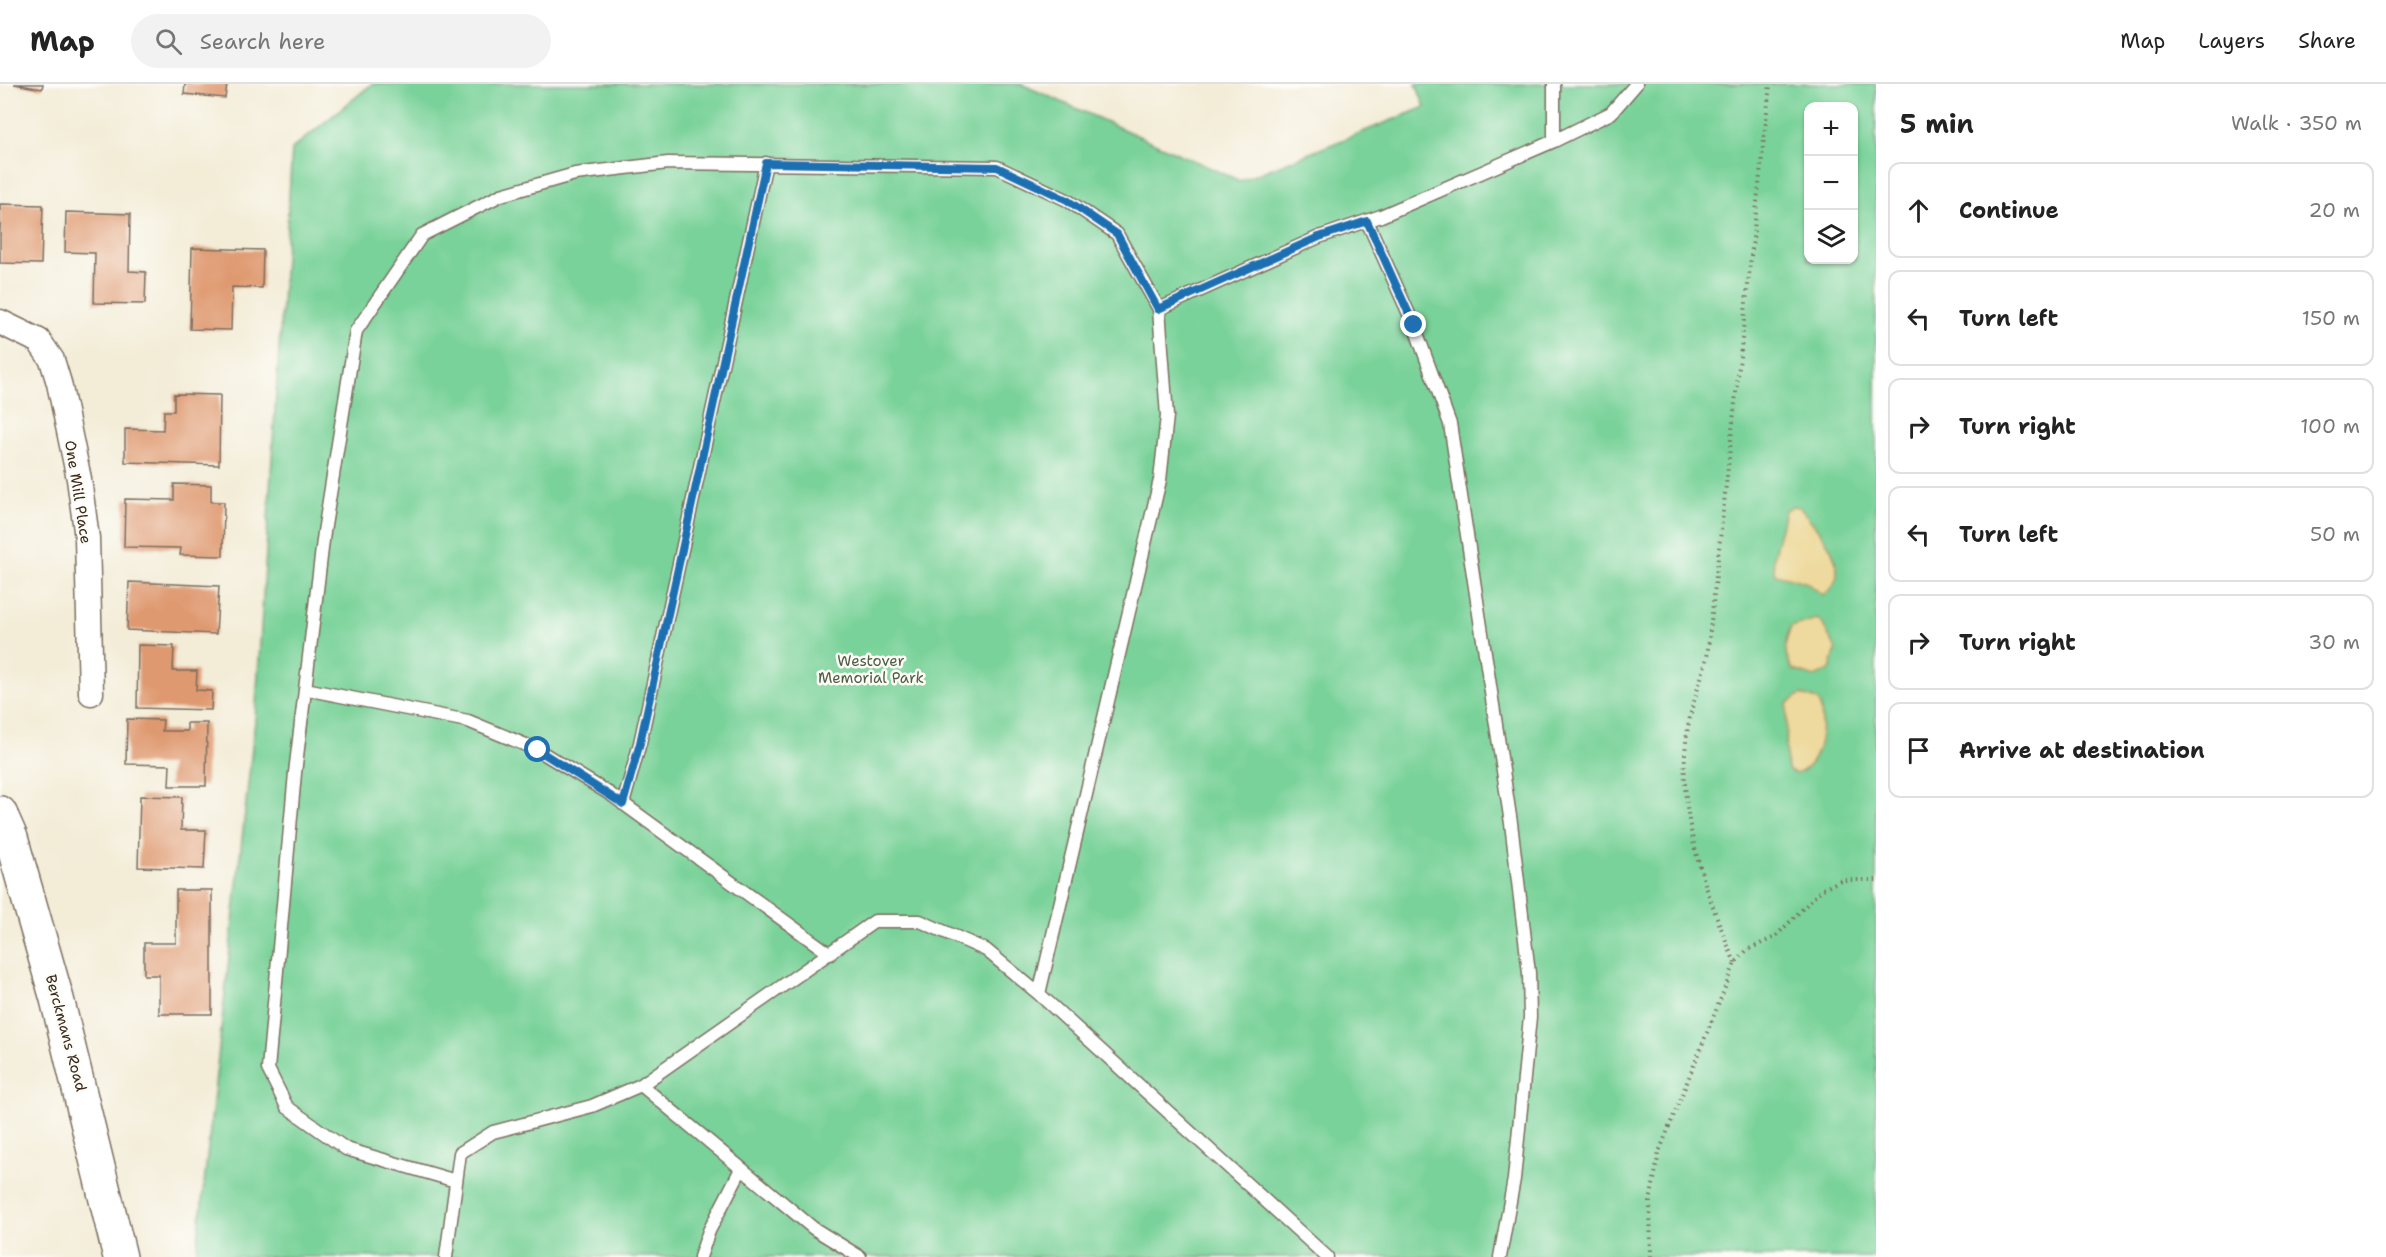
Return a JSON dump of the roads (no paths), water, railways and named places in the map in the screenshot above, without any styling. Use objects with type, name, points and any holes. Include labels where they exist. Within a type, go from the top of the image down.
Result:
[{"type":"main road","name":"Berckmans Road","points":[[4,831],[57,999],[120,1257]]},
{"type":"street","name":"One Mill Place","points":[[0,322],[39,341],[52,360],[59,383],[79,479],[87,538],[91,693]]},
{"type":"lane","points":[[1554,84],[1554,141]]},
{"type":"lane","points":[[1158,309],[1319,237],[1367,221],[1554,141],[1611,113],[1636,84]]},
{"type":"lane","points":[[456,1180],[346,1149],[286,1107],[268,1069],[305,689],[324,532],[356,331],[423,235],[501,195],[575,174],[668,163],[997,167],[1067,200],[1117,234],[1158,309],[1167,416],[1160,480],[1039,994]]},
{"type":"lane","points":[[623,804],[640,743],[766,163]]},
{"type":"lane","points":[[1367,221],[1414,325],[1450,424],[1511,824],[1529,973],[1530,1017],[1514,1179],[1500,1257]]},
{"type":"lane","points":[[305,689],[468,721],[538,750],[623,804],[830,954]]},
{"type":"lane","points":[[446,1257],[460,1153],[493,1132],[592,1106],[641,1085],[875,921],[920,921],[986,950],[1039,994],[1327,1257]]},
{"type":"lane","points":[[641,1085],[813,1228],[860,1257]]},
{"type":"lane","points":[[700,1257],[709,1231],[741,1168]]},
{"type":"park label","name":"Westover Memorial Park","points":[[871,670]]}]
